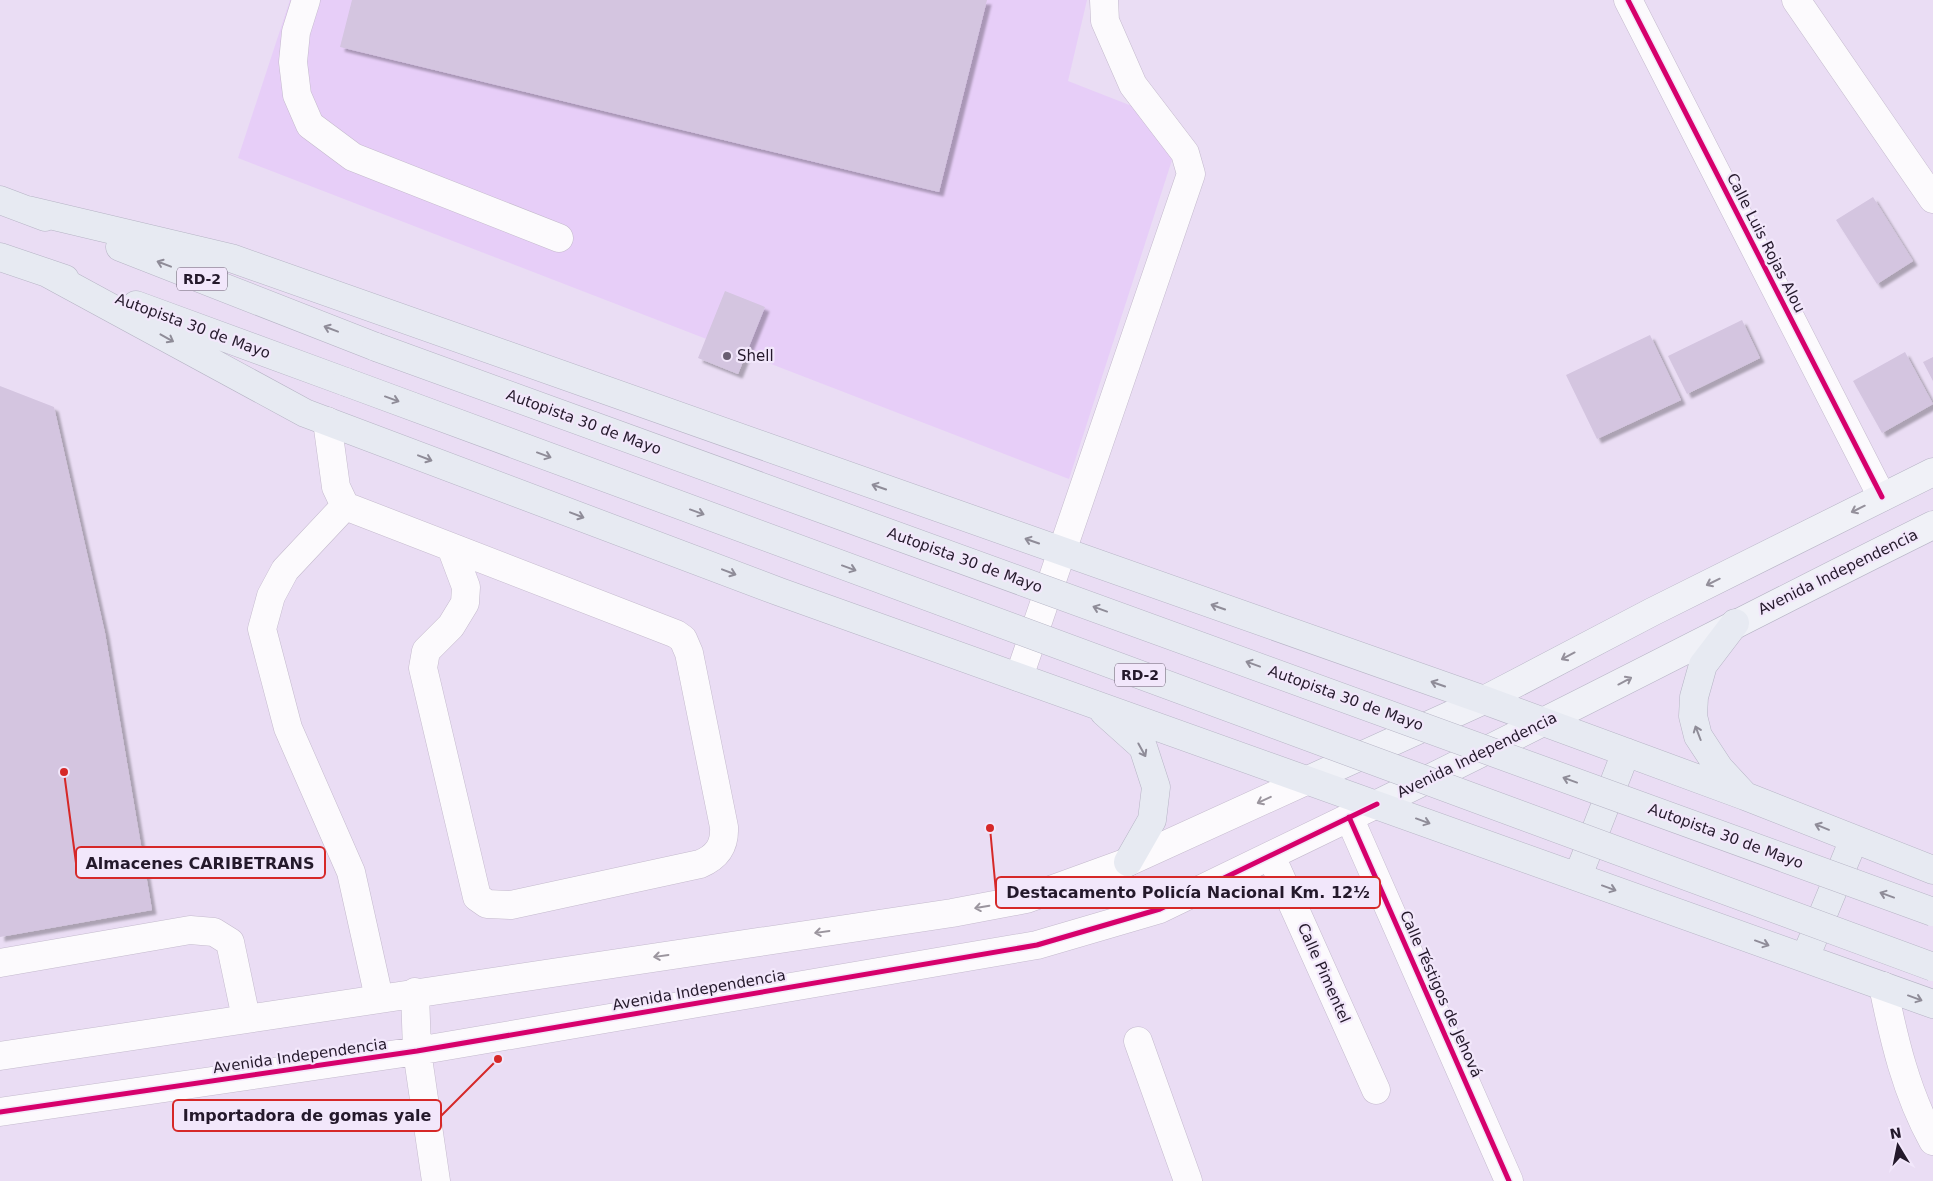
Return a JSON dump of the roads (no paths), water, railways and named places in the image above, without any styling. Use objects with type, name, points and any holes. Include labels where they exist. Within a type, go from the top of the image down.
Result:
[{"type":"highway","name":"Autopista 30 de Mayo","points":[[0,200],[376,347],[1933,912]]},
{"type":"highway","points":[[28,210],[230,258],[1546,722],[1745,796],[1933,870]]},
{"type":"highway","name":"Autopista 30 de Mayo","points":[[0,258],[47,273],[346,382],[1933,967]]},
{"type":"highway","points":[[47,273],[305,413],[780,592],[1933,1004]]},
{"type":"highway","points":[[1735,623],[1703,665],[1694,697],[1693,716],[1698,736],[1719,768],[1745,796]]},
{"type":"highway","points":[[1096,704],[1143,747],[1156,787],[1152,820],[1128,862]]},
{"type":"highway","points":[[1578,876],[1626,752]]},
{"type":"highway","points":[[1805,958],[1854,839]]},
{"type":"main road","points":[[1308,780],[1484,700],[1652,612],[1933,472]]},
{"type":"main road","name":"Avenida Independencia","points":[[1377,804],[1546,722],[1735,623],[1933,525]]},
{"type":"street","points":[[306,0],[296,32],[293,62],[297,95],[310,125],[353,157],[559,238]]},
{"type":"street","points":[[1019,676],[1191,174],[1185,153],[1132,85],[1105,21],[1104,0]]},
{"type":"street","name":"Calle Luis Rojas Alou","points":[[1628,0],[1882,497]]},
{"type":"street","points":[[1796,0],[1933,199]]},
{"type":"street","points":[[327,421],[336,487],[345,506],[450,547],[683,639],[690,654],[724,827],[722,846],[709,860],[700,864],[511,906],[487,904],[477,897],[423,668],[426,651],[452,626],[465,603],[466,587],[450,547]]},
{"type":"street","points":[[345,506],[285,570],[271,596],[262,629],[288,728],[351,872],[379,998]]},
{"type":"street","points":[[0,1056],[415,992],[952,913],[1026,899],[1128,862],[1308,780]]},
{"type":"street","name":"Avenida Independencia","points":[[0,1112],[417,1051],[1037,945],[1160,909],[1377,804]]},
{"type":"street","name":"Calle Téstigos de Jehová","points":[[1349,818],[1509,1181]]},
{"type":"street","name":"Calle Pimentel","points":[[1271,856],[1376,1090]]},
{"type":"street","points":[[0,963],[190,930],[214,932],[230,942],[246,1018]]},
{"type":"street","points":[[1883,986],[1898,1055],[1923,1122],[1933,1141]]},
{"type":"street","points":[[415,992],[417,1051],[436,1181]]},
{"type":"street","points":[[1138,1041],[1188,1181]]},
{"type":"place","name":"Shell","points":[[727,356]]},
{"type":"place","name":"Almacenes CARIBETRANS","points":[[64,772]]},
{"type":"place","name":"Destacamento Policía Nacional Km. 12½","points":[[990,828]]},
{"type":"place","name":"Importadora de gomas yale","points":[[498,1059]]}]
